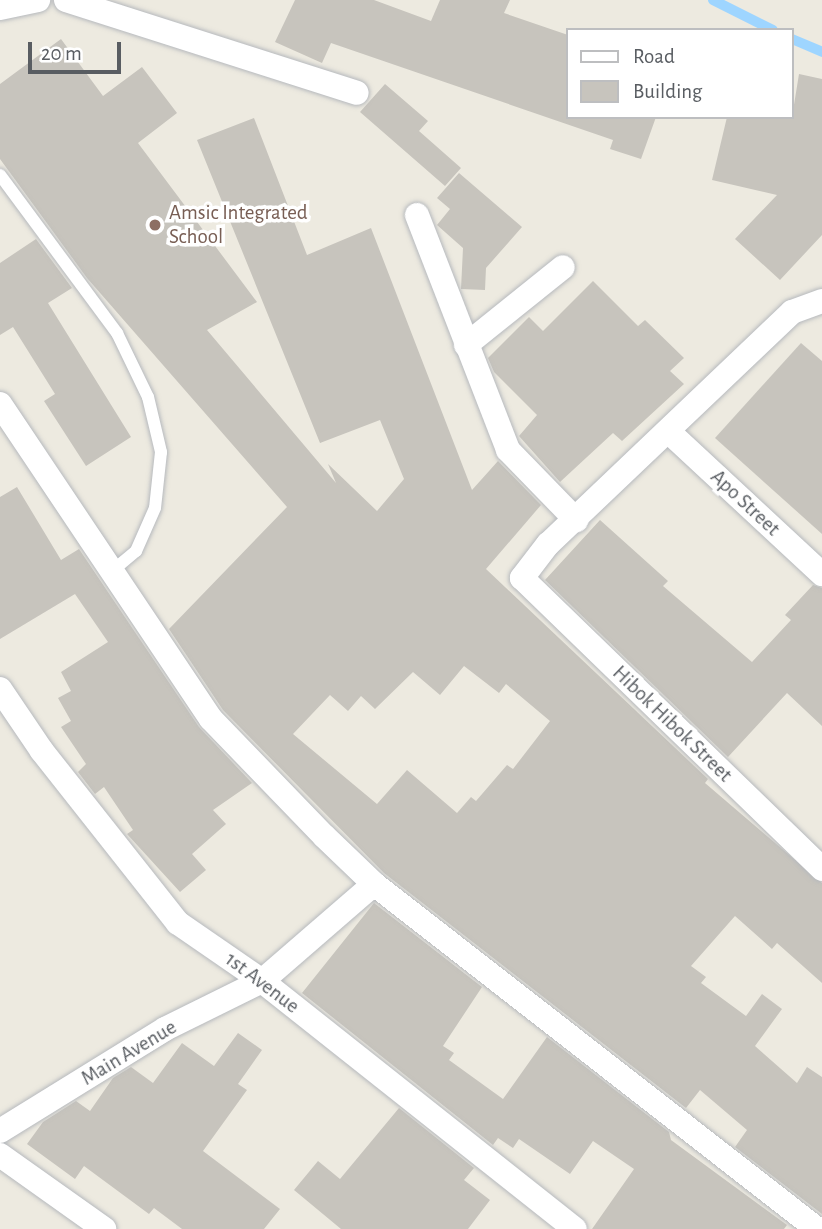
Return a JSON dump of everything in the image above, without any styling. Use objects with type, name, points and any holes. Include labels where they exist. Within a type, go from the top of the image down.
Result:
[{"type":"street","points":[[0,9],[38,0]]},
{"type":"street","points":[[66,0],[356,93]]},
{"type":"street","points":[[416,215],[508,450],[576,520],[792,313],[822,301]]},
{"type":"street","points":[[466,345],[563,267]]},
{"type":"street","points":[[0,404],[211,719],[374,884],[817,1229]]},
{"type":"street","name":"Apo Street","points":[[669,432],[822,574]]},
{"type":"street","name":"Hibok Hibok Street","points":[[576,520],[522,578],[822,869]]},
{"type":"street","name":"1st Avenue","points":[[0,689],[42,751],[178,923],[262,981],[575,1229]]},
{"type":"street","name":"Main Avenue","points":[[0,1131],[165,1029],[262,981],[374,884]]},
{"type":"street","points":[[0,1155],[104,1229]]},
{"type":"lane","points":[[0,175],[117,333],[148,397],[160,452],[155,508],[136,551],[112,571]]},
{"type":"building","points":[[295,0],[374,0],[431,21],[440,0],[510,0],[504,13],[566,34],[566,119],[655,119],[641,159],[610,149],[613,140],[331,43],[322,63],[275,42]]},
{"type":"building","points":[[61,39],[103,96],[142,67],[177,113],[138,143],[257,302],[207,330],[336,483],[328,464],[377,511],[404,479],[380,420],[320,443],[197,140],[254,118],[307,255],[371,228],[472,490],[498,461],[541,505],[486,569],[708,779],[705,783],[822,883],[822,983],[777,943],[772,949],[735,916],[691,966],[706,977],[701,983],[746,1016],[762,994],[782,1009],[755,1046],[797,1083],[807,1067],[822,1077],[822,1214],[735,1147],[747,1130],[700,1090],[686,1108],[384,873],[223,710],[169,629],[287,507],[87,278],[0,159],[0,84]],"holes":[[[464,666],[499,693],[506,684],[550,721],[513,769],[507,765],[476,801],[471,797],[457,813],[407,770],[377,804],[293,734],[330,695],[348,711],[361,696],[375,709],[413,672],[440,695]]]},
{"type":"building","points":[[799,74],[822,79],[822,235],[780,280],[735,239],[777,195],[712,180],[727,119],[794,119]]},
{"type":"building","points":[[385,84],[428,121],[419,131],[461,168],[445,186],[360,112]]},
{"type":"building","points":[[459,173],[522,227],[486,268],[485,290],[461,289],[463,248],[437,225],[450,209],[437,198]]},
{"type":"building","points":[[36,239],[72,288],[48,303],[131,437],[86,466],[44,401],[55,394],[13,327],[0,335],[0,263]]},
{"type":"building","points":[[593,281],[638,326],[645,320],[684,358],[670,371],[684,384],[622,441],[613,433],[560,482],[519,436],[537,415],[494,372],[488,358],[529,317],[543,331]]},
{"type":"building","points":[[801,343],[822,361],[822,534],[715,438]]},
{"type":"building","points":[[17,487],[61,560],[79,549],[199,727],[252,783],[213,810],[226,824],[192,854],[206,870],[180,892],[127,834],[133,830],[104,787],[95,794],[78,772],[86,764],[61,727],[71,721],[58,698],[71,691],[61,672],[108,642],[75,594],[0,639],[0,497]]},
{"type":"building","points":[[600,520],[668,581],[663,586],[752,662],[791,620],[785,615],[813,585],[822,588],[822,726],[787,693],[728,757],[545,580]]},
{"type":"building","points":[[374,903],[482,987],[443,1046],[454,1053],[449,1060],[503,1099],[547,1037],[669,1132],[671,1140],[787,1225],[784,1229],[592,1229],[634,1169],[593,1141],[570,1174],[519,1139],[513,1148],[498,1138],[493,1145],[302,993]]},
{"type":"building","points":[[238,1033],[262,1050],[238,1084],[247,1090],[203,1151],[280,1209],[264,1229],[182,1229],[154,1208],[149,1214],[84,1166],[75,1179],[27,1144],[43,1122],[76,1101],[90,1111],[113,1078],[131,1067],[153,1083],[182,1043],[214,1066]]},
{"type":"building","points":[[399,1108],[474,1168],[464,1180],[490,1200],[468,1229],[341,1229],[294,1190],[318,1161],[340,1179]]},
{"type":"waterway","points":[[713,0],[769,28]]},
{"type":"waterway","points":[[794,40],[822,52]]},
{"type":"place","name":"Amsic Integrated School","points":[[155,225]]}]
